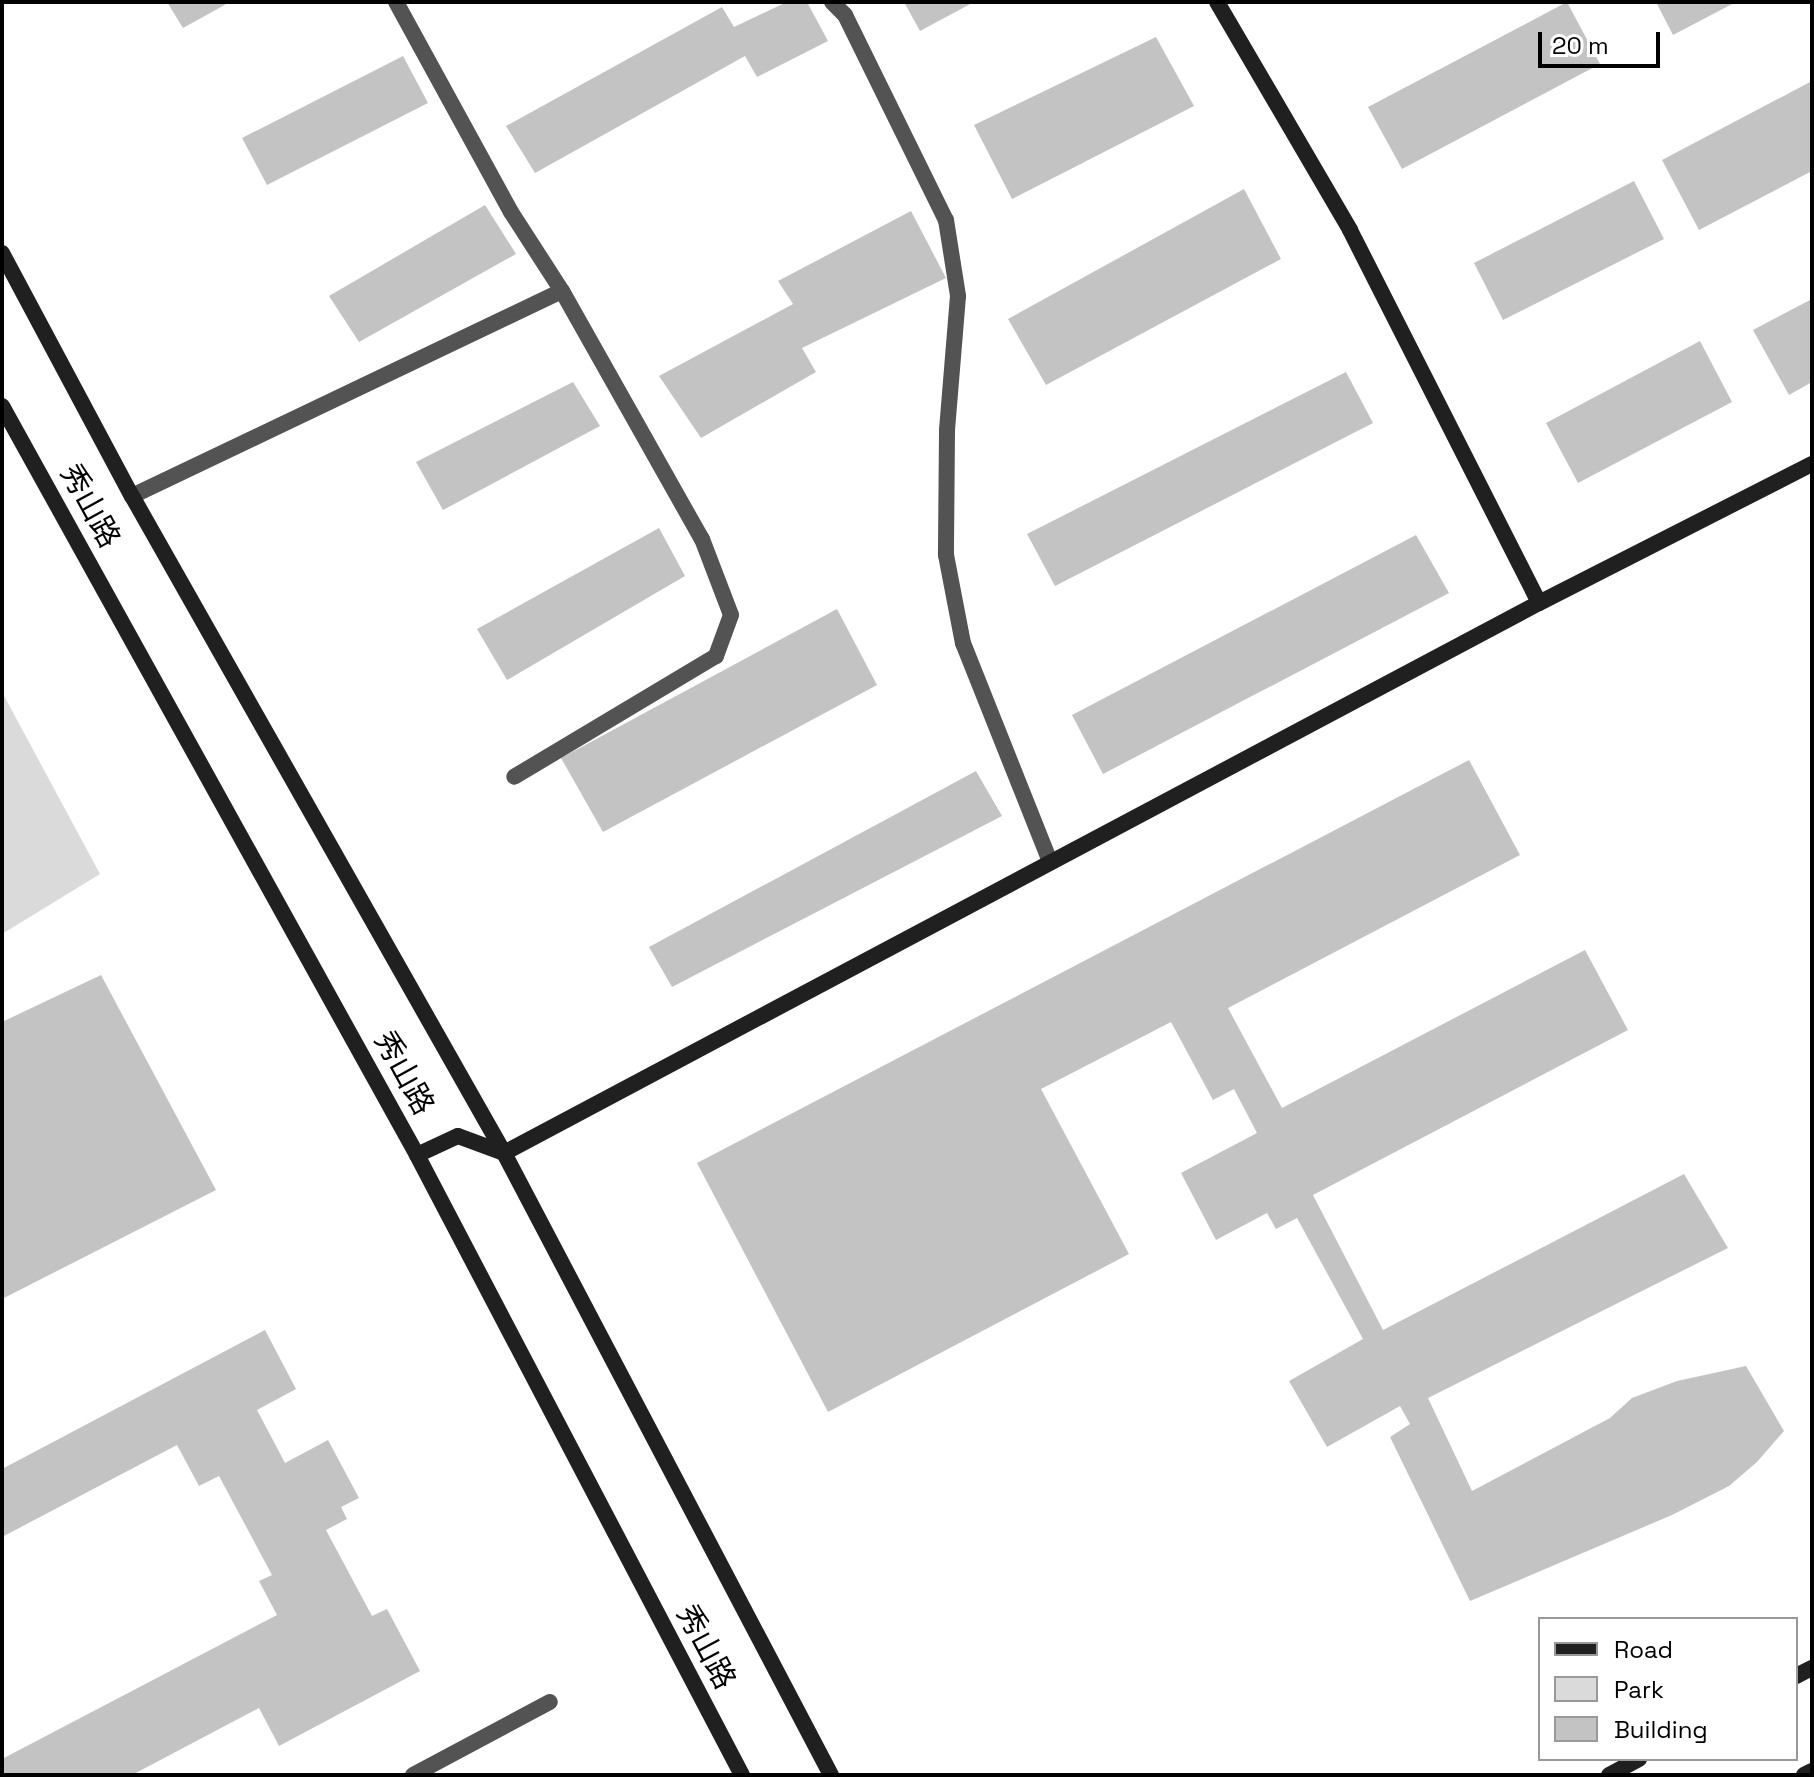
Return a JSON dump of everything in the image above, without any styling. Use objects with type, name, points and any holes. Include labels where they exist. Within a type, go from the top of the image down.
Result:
[{"type":"main road","points":[[1217,2],[1350,230],[1539,603]]},
{"type":"main road","points":[[2,253],[132,496],[504,1153],[831,1775]]},
{"type":"main road","name":"秀山路","points":[[2,406],[417,1155],[742,1775]]},
{"type":"main road","points":[[417,1155],[458,1136],[504,1153],[1539,603],[1812,464]]},
{"type":"main road","points":[[1609,1775],[1635,1761]]},
{"type":"main road","points":[[1804,1775],[1812,1771]]},
{"type":"street","points":[[396,2],[511,212],[562,291],[702,539],[731,615],[728,635],[716,656],[514,777]]},
{"type":"street","points":[[832,2],[845,15],[946,220],[958,296],[947,431],[946,555],[963,643],[1050,862]]},
{"type":"street","points":[[132,496],[562,291]]},
{"type":"street","points":[[413,1775],[550,1702]]},
{"type":"green space","points":[[2,692],[100,874],[2,934]]},
{"type":"building","points":[[167,2],[230,2],[183,28]]},
{"type":"building","points":[[787,2],[807,2],[828,41],[757,77],[745,56],[535,173],[506,126],[722,7],[734,27]]},
{"type":"building","points":[[904,2],[974,2],[920,31]]},
{"type":"building","points":[[1567,2],[1600,64],[1402,169],[1368,107]]},
{"type":"building","points":[[1656,2],[1736,2],[1673,35]]},
{"type":"building","points":[[1156,37],[1194,106],[1012,199],[974,125]]},
{"type":"building","points":[[403,56],[428,103],[267,185],[242,138]]},
{"type":"building","points":[[1812,81],[1812,171],[1699,230],[1662,160]]},
{"type":"building","points":[[1634,181],[1664,239],[1503,320],[1474,263]]},
{"type":"building","points":[[1244,189],[1281,259],[1046,385],[1008,319]]},
{"type":"building","points":[[485,205],[516,254],[359,342],[329,296]]},
{"type":"building","points":[[911,211],[946,278],[802,348],[816,372],[701,438],[659,376],[793,304],[778,281]]},
{"type":"building","points":[[1812,299],[1812,382],[1789,395],[1753,330]]},
{"type":"building","points":[[1700,341],[1732,402],[1578,483],[1546,423]]},
{"type":"building","points":[[1346,372],[1373,423],[1055,586],[1027,534]]},
{"type":"building","points":[[573,382],[600,426],[443,510],[416,462]]},
{"type":"building","points":[[659,528],[685,576],[507,680],[477,629]]},
{"type":"building","points":[[1416,535],[1449,593],[1103,774],[1072,715]]},
{"type":"building","points":[[837,609],[877,685],[603,832],[561,758]]},
{"type":"building","points":[[1469,760],[1520,855],[1228,1008],[1282,1108],[1585,950],[1628,1030],[1313,1195],[1383,1330],[1684,1174],[1728,1248],[1428,1398],[1472,1491],[1610,1418],[1632,1398],[1677,1381],[1746,1366],[1784,1431],[1757,1462],[1729,1486],[1672,1515],[1470,1601],[1390,1437],[1410,1424],[1400,1406],[1327,1447],[1289,1381],[1363,1339],[1297,1218],[1276,1229],[1267,1213],[1216,1240],[1181,1173],[1257,1133],[1234,1089],[1213,1100],[1171,1022],[1041,1089],[1129,1254],[828,1412],[697,1163]]},
{"type":"building","points":[[976,771],[1002,816],[672,987],[649,947]]},
{"type":"building","points":[[101,975],[216,1190],[2,1299],[2,1022]]},
{"type":"building","points":[[265,1330],[296,1389],[257,1410],[285,1463],[328,1440],[359,1498],[341,1507],[347,1519],[326,1530],[372,1616],[387,1609],[420,1671],[279,1746],[259,1708],[132,1775],[2,1775],[2,1759],[277,1615],[259,1581],[272,1575],[219,1476],[199,1486],[177,1445],[2,1537],[2,1469]]}]
